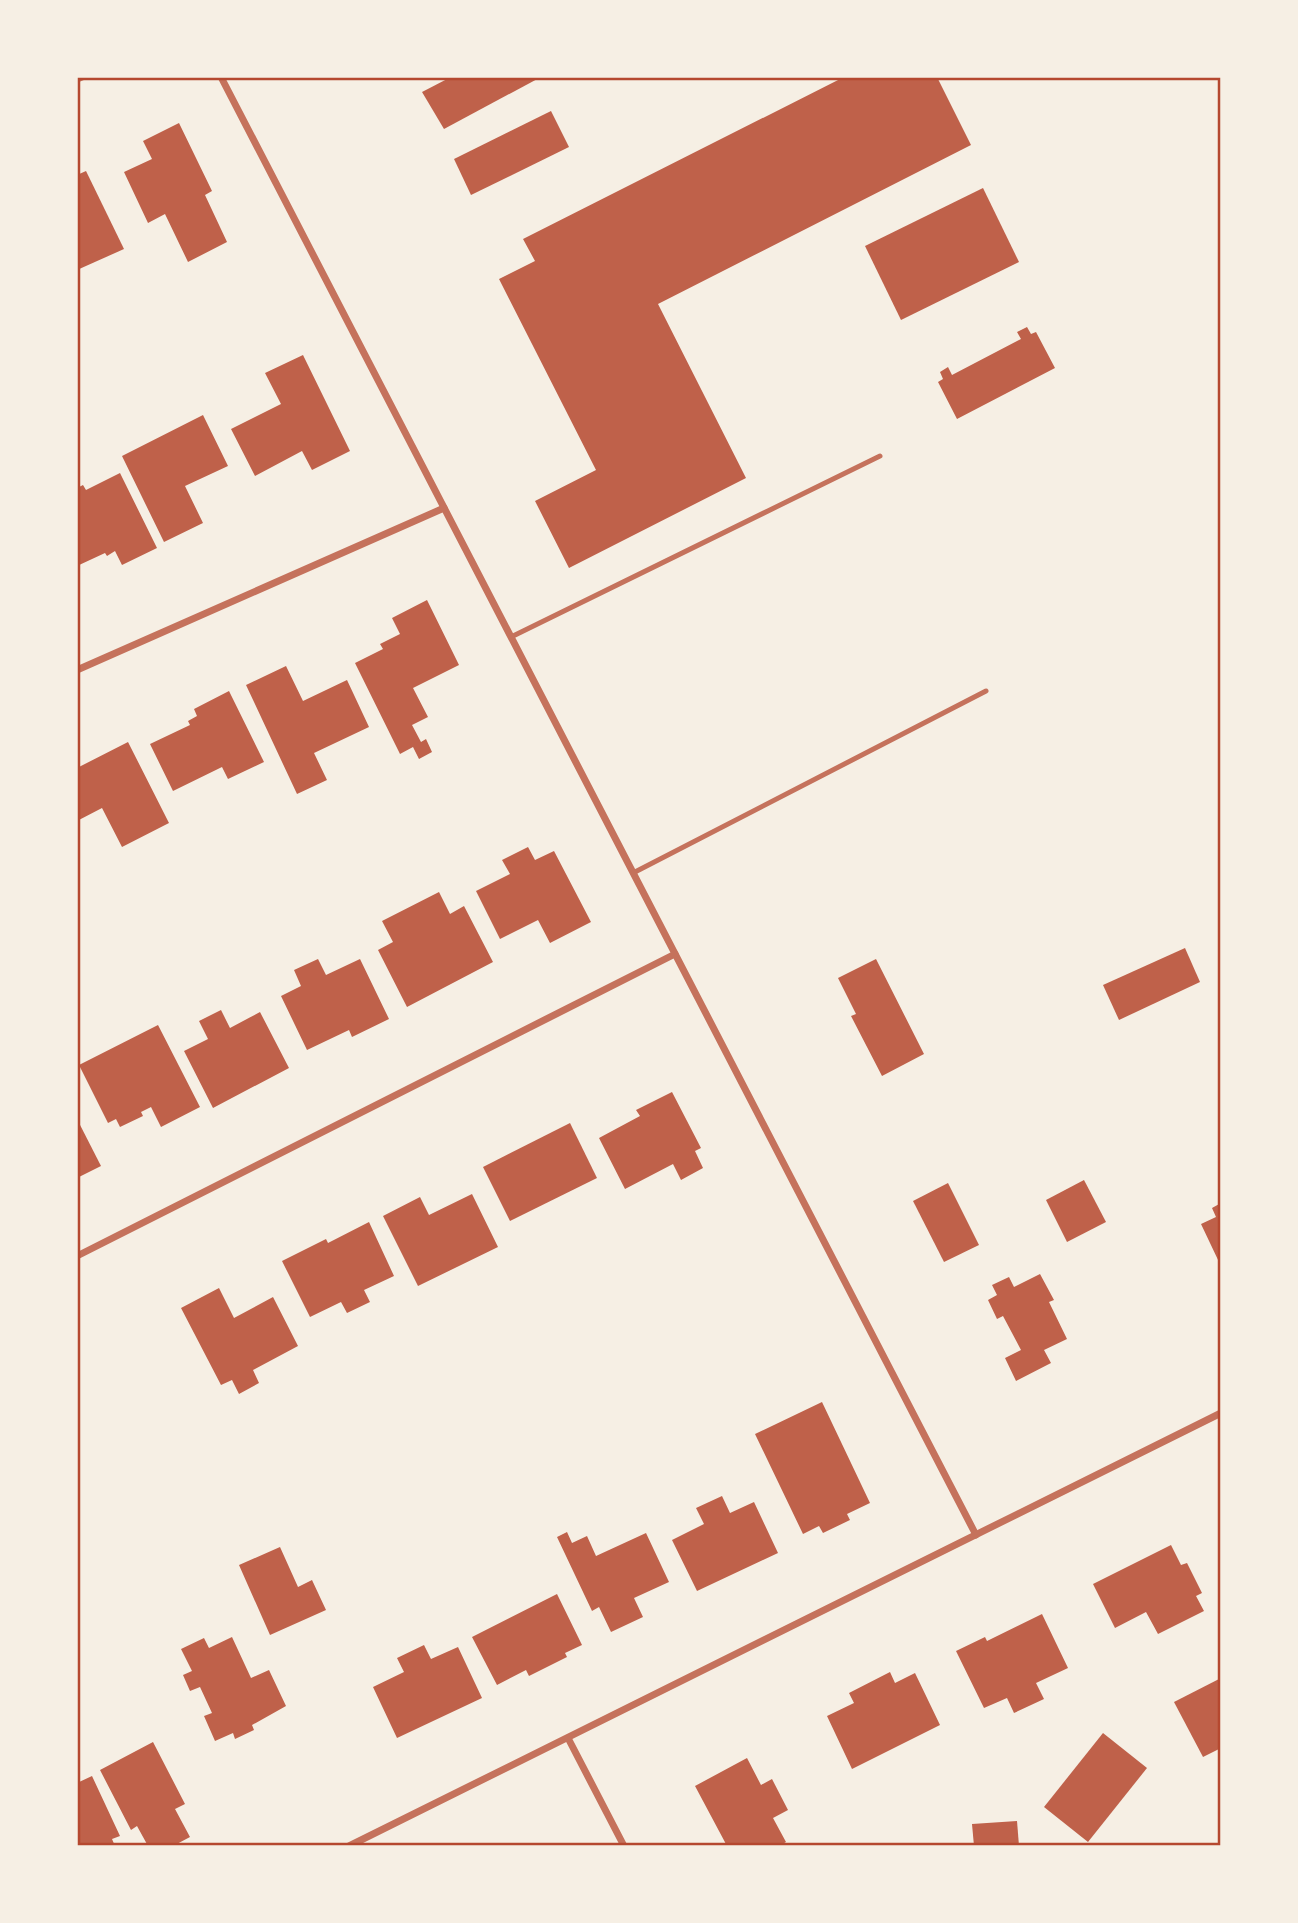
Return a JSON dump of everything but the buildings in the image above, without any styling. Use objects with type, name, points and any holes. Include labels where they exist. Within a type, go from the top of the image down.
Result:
[{"type":"street","points":[[222,77],[976,1535]]},
{"type":"street","points":[[77,670],[444,508]]},
{"type":"street","points":[[77,1256],[675,954]]},
{"type":"street","points":[[349,1846],[1221,1413]]},
{"type":"street","points":[[568,1738],[624,1846]]},
{"type":"lane","points":[[511,637],[880,456]]},
{"type":"lane","points":[[633,873],[986,691]]}]
